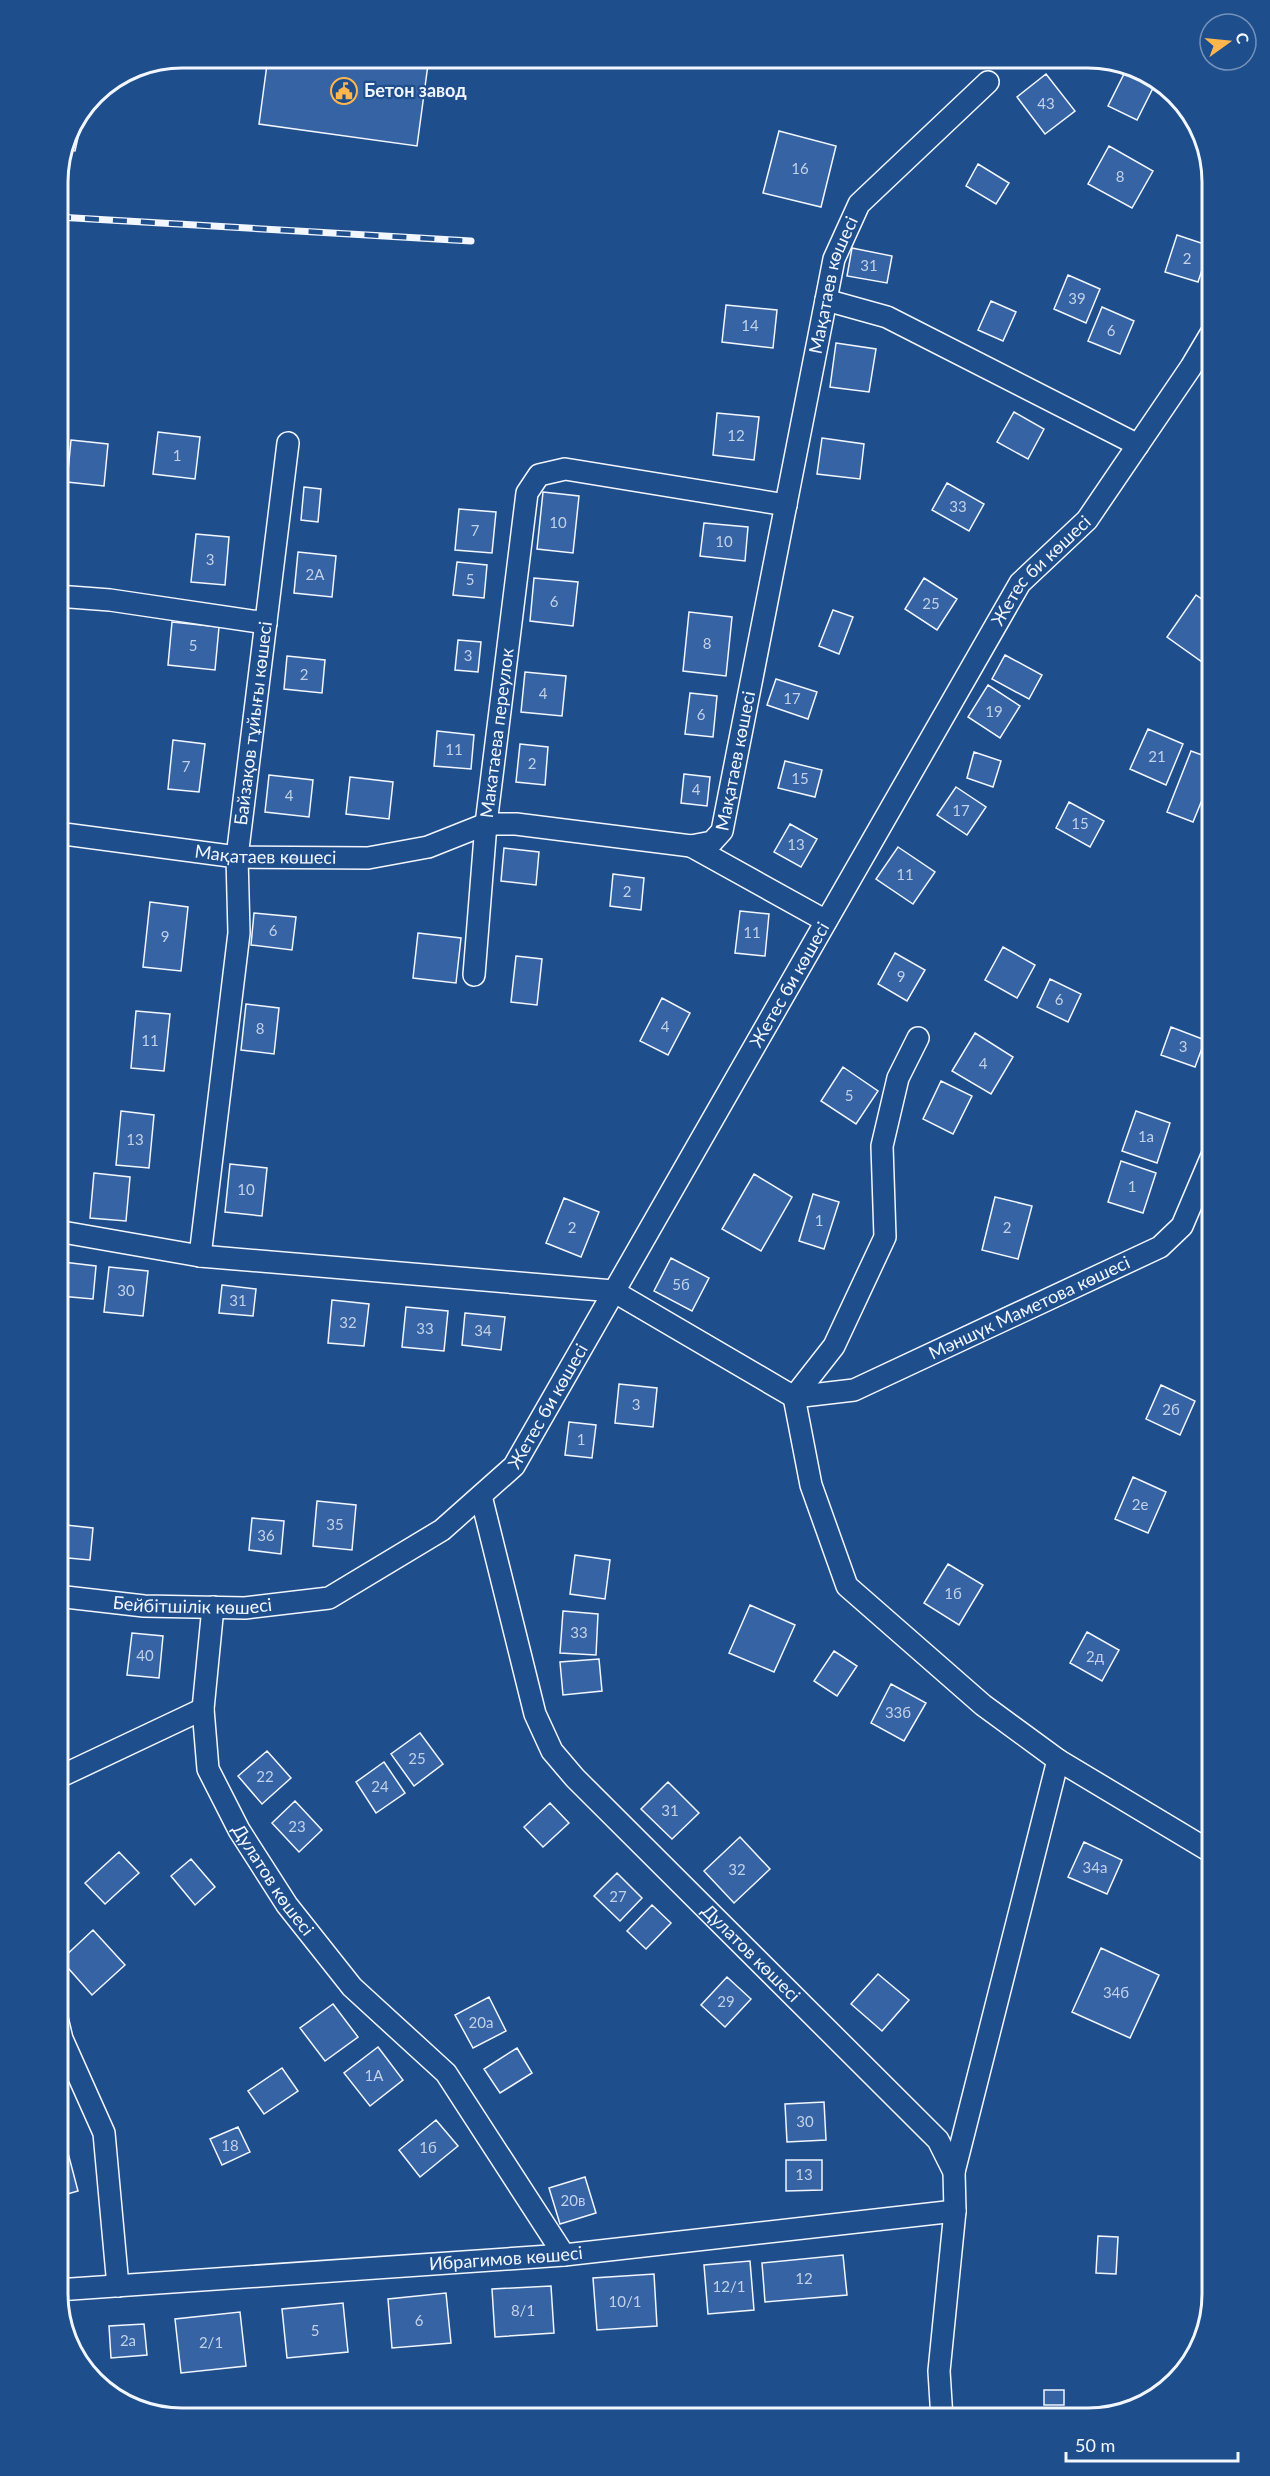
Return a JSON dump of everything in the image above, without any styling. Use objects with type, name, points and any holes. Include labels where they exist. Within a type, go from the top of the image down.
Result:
[{"type":"street","name":"Мақатаев көшесі","points":[[68,834],[237,857],[368,858],[428,847],[486,824],[516,824],[691,846],[711,842],[722,831],[834,259],[859,204],[988,82]]},
{"type":"street","points":[[826,300],[887,317],[1138,445]]},
{"type":"street","name":"Жетес би көшесі","points":[[329,1598],[442,1530],[514,1466],[1020,583],[1087,520],[1202,347]]},
{"type":"street","name":"Байзақов тұйығы көшесі","points":[[200,1256],[239,933],[237,857],[288,443]]},
{"type":"street","name":"Макатаева переулок","points":[[474,975],[486,824],[527,493],[539,475],[565,469],[786,505]]},
{"type":"street","points":[[68,597],[110,600],[266,623]]},
{"type":"street","points":[[691,846],[826,921]]},
{"type":"street","points":[[918,1038],[898,1078],[882,1146],[885,1237],[834,1346],[794,1397],[811,1485],[847,1586],[983,1705],[1058,1760],[1202,1847]]},
{"type":"street","name":"Мәншүк Маметова көшесі","points":[[794,1397],[855,1390],[1160,1247],[1182,1226],[1202,1179]]},
{"type":"street","points":[[68,1234],[200,1256],[613,1291],[761,1380],[794,1397]]},
{"type":"street","name":"Дулатов көшесі","points":[[481,1496],[535,1714],[552,1751],[575,1778],[938,2140],[954,2172],[955,2211],[939,2371],[941,2408]]},
{"type":"street","name":"Бейбітшілік көшесі","points":[[68,1597],[144,1606],[245,1608],[329,1598]]},
{"type":"street","name":"Дулатов көшесі","points":[[213,1607],[203,1709],[208,1769],[239,1830],[287,1905],[352,1987],[446,2073],[564,2255]]},
{"type":"street","points":[[68,1773],[203,1709]]},
{"type":"street","points":[[954,2172],[1058,1760]]},
{"type":"street","points":[[68,2052],[104,2133],[118,2286]]},
{"type":"street","name":"Ибрагимов көшесі","points":[[68,2289],[564,2255],[955,2211]]},
{"type":"building","name":"Бетон завод","points":[[267,68],[428,68],[417,146],[259,124]]},
{"type":"building","points":[[1046,74],[1075,111],[1045,134],[1017,97]]},
{"type":"building","points":[[1124,74],[1153,88],[1137,120],[1108,106]]},
{"type":"building","points":[[80,130],[75,151],[72,150]]},
{"type":"building","points":[[779,131],[836,146],[821,207],[763,193]]},
{"type":"building","points":[[1109,146],[1153,171],[1132,208],[1088,184]]},
{"type":"building","points":[[978,164],[1009,183],[996,204],[966,186]]},
{"type":"building","points":[[1177,235],[1202,243],[1202,270],[1198,282],[1165,272]]},
{"type":"building","points":[[852,248],[892,256],[887,283],[847,276]]},
{"type":"building","points":[[1068,275],[1100,289],[1086,323],[1054,309]]},
{"type":"building","points":[[991,301],[1016,312],[1003,341],[978,330]]},
{"type":"building","points":[[726,305],[777,310],[773,348],[722,342]]},
{"type":"building","points":[[1102,307],[1134,321],[1120,354],[1088,341]]},
{"type":"building","points":[[836,343],[876,349],[869,392],[830,387]]},
{"type":"building","points":[[1014,412],[1044,429],[1028,459],[997,442]]},
{"type":"building","points":[[717,413],[759,417],[754,460],[713,455]]},
{"type":"building","points":[[158,432],[200,437],[195,479],[153,474]]},
{"type":"building","points":[[822,438],[864,444],[860,479],[817,474]]},
{"type":"building","points":[[71,440],[108,444],[104,486],[68,482]]},
{"type":"building","points":[[947,483],[984,504],[969,531],[932,510]]},
{"type":"building","points":[[304,487],[321,489],[318,522],[301,520]]},
{"type":"building","points":[[543,492],[579,496],[573,553],[537,549]]},
{"type":"building","points":[[459,509],[496,512],[492,553],[455,550]]},
{"type":"building","points":[[704,523],[748,527],[745,561],[700,556]]},
{"type":"building","points":[[196,534],[229,537],[225,585],[191,582]]},
{"type":"building","points":[[298,552],[336,556],[332,597],[294,593]]},
{"type":"building","points":[[457,562],[487,565],[484,598],[453,595]]},
{"type":"building","points":[[534,578],[578,582],[573,626],[530,621]]},
{"type":"building","points":[[924,578],[957,599],[937,630],[905,609]]},
{"type":"building","points":[[1196,595],[1202,599],[1202,662],[1167,637]]},
{"type":"building","points":[[833,610],[853,617],[839,654],[819,646]]},
{"type":"building","points":[[689,612],[732,617],[726,676],[683,671]]},
{"type":"building","points":[[172,622],[219,627],[215,670],[168,665]]},
{"type":"building","points":[[458,640],[481,642],[478,672],[455,670]]},
{"type":"building","points":[[1005,655],[1042,675],[1029,699],[992,679]]},
{"type":"building","points":[[287,656],[325,660],[322,693],[284,689]]},
{"type":"building","points":[[525,672],[566,676],[562,716],[521,712]]},
{"type":"building","points":[[776,679],[817,692],[808,719],[767,705]]},
{"type":"building","points":[[988,685],[1020,706],[1000,738],[968,717]]},
{"type":"building","points":[[690,693],[717,696],[713,737],[685,734]]},
{"type":"building","points":[[1148,729],[1183,744],[1166,785],[1130,769]]},
{"type":"building","points":[[437,731],[474,735],[471,769],[434,766]]},
{"type":"building","points":[[173,740],[205,744],[199,792],[168,789]]},
{"type":"building","points":[[520,744],[548,747],[545,785],[516,782]]},
{"type":"building","points":[[1191,751],[1202,755],[1202,800],[1193,822],[1167,812]]},
{"type":"building","points":[[974,752],[1001,761],[993,787],[967,778]]},
{"type":"building","points":[[785,761],[822,770],[815,797],[778,788]]},
{"type":"building","points":[[684,774],[710,777],[707,806],[681,803]]},
{"type":"building","points":[[269,775],[313,780],[309,817],[265,812]]},
{"type":"building","points":[[350,777],[393,782],[389,819],[346,814]]},
{"type":"building","points":[[956,787],[986,807],[967,835],[937,815]]},
{"type":"building","points":[[1069,802],[1104,821],[1090,847],[1056,828]]},
{"type":"building","points":[[790,824],[817,839],[801,867],[774,852]]},
{"type":"building","points":[[898,847],[935,872],[913,904],[876,879]]},
{"type":"building","points":[[504,848],[539,852],[536,885],[501,881]]},
{"type":"building","points":[[613,874],[644,878],[641,910],[610,906]]},
{"type":"building","points":[[150,902],[188,907],[181,971],[143,967]]},
{"type":"building","points":[[740,911],[769,914],[765,956],[735,953]]},
{"type":"building","points":[[254,913],[296,917],[292,950],[251,945]]},
{"type":"building","points":[[418,933],[461,938],[456,983],[413,978]]},
{"type":"building","points":[[1003,947],[1035,965],[1017,998],[985,980]]},
{"type":"building","points":[[895,953],[925,970],[907,1001],[878,984]]},
{"type":"building","points":[[516,956],[542,959],[537,1005],[511,1002]]},
{"type":"building","points":[[1050,979],[1081,994],[1068,1022],[1037,1007]]},
{"type":"building","points":[[662,998],[690,1013],[668,1055],[640,1041]]},
{"type":"building","points":[[246,1004],[279,1008],[274,1054],[241,1050]]},
{"type":"building","points":[[136,1011],[170,1014],[164,1071],[131,1068]]},
{"type":"building","points":[[1171,1027],[1202,1039],[1202,1048],[1195,1067],[1161,1055]]},
{"type":"building","points":[[975,1033],[1013,1057],[991,1094],[952,1071]]},
{"type":"building","points":[[843,1067],[878,1091],[856,1124],[821,1101]]},
{"type":"building","points":[[941,1081],[972,1096],[953,1134],[923,1119]]},
{"type":"building","points":[[121,1111],[154,1115],[149,1168],[116,1165]]},
{"type":"building","points":[[1136,1111],[1170,1123],[1157,1163],[1122,1151]]},
{"type":"building","points":[[1121,1161],[1156,1173],[1143,1213],[1108,1202]]},
{"type":"building","points":[[230,1164],[267,1168],[262,1216],[225,1212]]},
{"type":"building","points":[[94,1173],[130,1177],[126,1221],[90,1218]]},
{"type":"building","points":[[754,1174],[792,1197],[761,1251],[722,1229]]},
{"type":"building","points":[[813,1194],[839,1202],[824,1249],[799,1241]]},
{"type":"building","points":[[995,1197],[1032,1206],[1018,1259],[982,1250]]},
{"type":"building","points":[[564,1198],[599,1212],[581,1257],[546,1243]]},
{"type":"building","points":[[671,1258],[709,1278],[692,1311],[654,1291]]},
{"type":"building","points":[[68,1263],[96,1266],[93,1299],[68,1297]]},
{"type":"building","points":[[109,1267],[148,1271],[143,1316],[104,1312]]},
{"type":"building","points":[[222,1285],[256,1289],[253,1316],[219,1313]]},
{"type":"building","points":[[332,1300],[369,1304],[364,1346],[328,1343]]},
{"type":"building","points":[[406,1307],[448,1311],[444,1351],[402,1347]]},
{"type":"building","points":[[465,1313],[505,1317],[501,1350],[462,1345]]},
{"type":"building","points":[[619,1384],[657,1388],[653,1427],[615,1423]]},
{"type":"building","points":[[1161,1385],[1195,1401],[1180,1435],[1146,1419]]},
{"type":"building","points":[[569,1422],[596,1425],[592,1458],[565,1455]]},
{"type":"building","points":[[1133,1477],[1166,1492],[1148,1533],[1115,1519]]},
{"type":"building","points":[[317,1501],[356,1505],[352,1550],[313,1546]]},
{"type":"building","points":[[252,1518],[284,1521],[281,1554],[249,1550]]},
{"type":"building","points":[[68,1525],[93,1528],[90,1560],[68,1558]]},
{"type":"building","points":[[575,1555],[610,1560],[605,1599],[570,1594]]},
{"type":"building","points":[[948,1564],[983,1585],[959,1625],[924,1603]]},
{"type":"building","points":[[750,1605],[795,1625],[774,1672],[729,1653]]},
{"type":"building","points":[[563,1611],[598,1614],[596,1655],[560,1653]]},
{"type":"building","points":[[1087,1632],[1119,1650],[1102,1681],[1070,1663]]},
{"type":"building","points":[[132,1633],[163,1636],[159,1678],[127,1675]]},
{"type":"building","points":[[834,1651],[857,1666],[837,1696],[814,1681]]},
{"type":"building","points":[[599,1659],[602,1691],[563,1695],[560,1662]]},
{"type":"building","points":[[891,1684],[926,1703],[904,1741],[871,1723]]},
{"type":"building","points":[[420,1733],[443,1764],[414,1786],[391,1754]]},
{"type":"building","points":[[267,1751],[291,1778],[262,1804],[238,1776]]},
{"type":"building","points":[[384,1762],[405,1793],[376,1813],[356,1782]]},
{"type":"building","points":[[668,1782],[699,1813],[672,1839],[641,1809]]},
{"type":"building","points":[[295,1801],[322,1830],[299,1852],[272,1823]]},
{"type":"building","points":[[550,1803],[569,1823],[543,1847],[524,1827]]},
{"type":"building","points":[[740,1837],[770,1869],[734,1903],[704,1871]]},
{"type":"building","points":[[1084,1842],[1122,1860],[1107,1894],[1068,1877]]},
{"type":"building","points":[[119,1852],[139,1873],[105,1904],[85,1883]]},
{"type":"building","points":[[191,1859],[215,1887],[195,1905],[171,1876]]},
{"type":"building","points":[[617,1873],[642,1898],[620,1921],[594,1896]]},
{"type":"building","points":[[652,1905],[671,1923],[646,1949],[627,1931]]},
{"type":"building","points":[[93,1930],[125,1965],[92,1995],[68,1968],[68,1953]]},
{"type":"building","points":[[1101,1948],[1159,1975],[1130,2038],[1072,2012]]},
{"type":"building","points":[[878,1974],[909,2000],[882,2031],[851,2004]]},
{"type":"building","points":[[727,1977],[751,1999],[725,2027],[701,2005]]},
{"type":"building","points":[[489,1997],[506,2031],[473,2048],[455,2015]]},
{"type":"building","points":[[333,2004],[358,2037],[325,2061],[300,2028]]},
{"type":"building","points":[[378,2047],[403,2080],[370,2106],[344,2073]]},
{"type":"building","points":[[517,2048],[532,2073],[500,2093],[484,2069]]},
{"type":"building","points":[[282,2068],[298,2091],[264,2114],[248,2091]]},
{"type":"building","points":[[824,2102],[826,2140],[787,2142],[785,2104]]},
{"type":"building","points":[[436,2120],[458,2146],[420,2177],[399,2150]]},
{"type":"building","points":[[238,2127],[250,2152],[222,2165],[210,2139]]},
{"type":"building","points":[[68,2153],[78,2191],[68,2194]]},
{"type":"building","points":[[786,2160],[822,2160],[822,2190],[786,2191]]},
{"type":"building","points":[[585,2177],[596,2213],[560,2224],[549,2188]]},
{"type":"building","points":[[1098,2236],[1118,2237],[1116,2274],[1096,2273]]},
{"type":"building","points":[[843,2255],[847,2295],[765,2302],[762,2263]]},
{"type":"building","points":[[750,2261],[754,2310],[708,2314],[704,2265]]},
{"type":"building","points":[[654,2274],[657,2326],[597,2330],[593,2278]]},
{"type":"building","points":[[551,2286],[554,2333],[495,2337],[492,2289]]},
{"type":"building","points":[[446,2293],[451,2343],[392,2348],[388,2299]]},
{"type":"building","points":[[343,2303],[348,2352],[287,2358],[282,2309]]},
{"type":"building","points":[[240,2312],[246,2366],[181,2373],[175,2319]]},
{"type":"building","points":[[144,2324],[147,2355],[111,2358],[109,2326]]},
{"type":"building","points":[[1044,2390],[1064,2390],[1064,2405],[1044,2405]]},
{"type":"railway","points":[[68,218],[471,241]]},
{"type":"place","name":"Бетон завод","points":[[344,91]]}]
